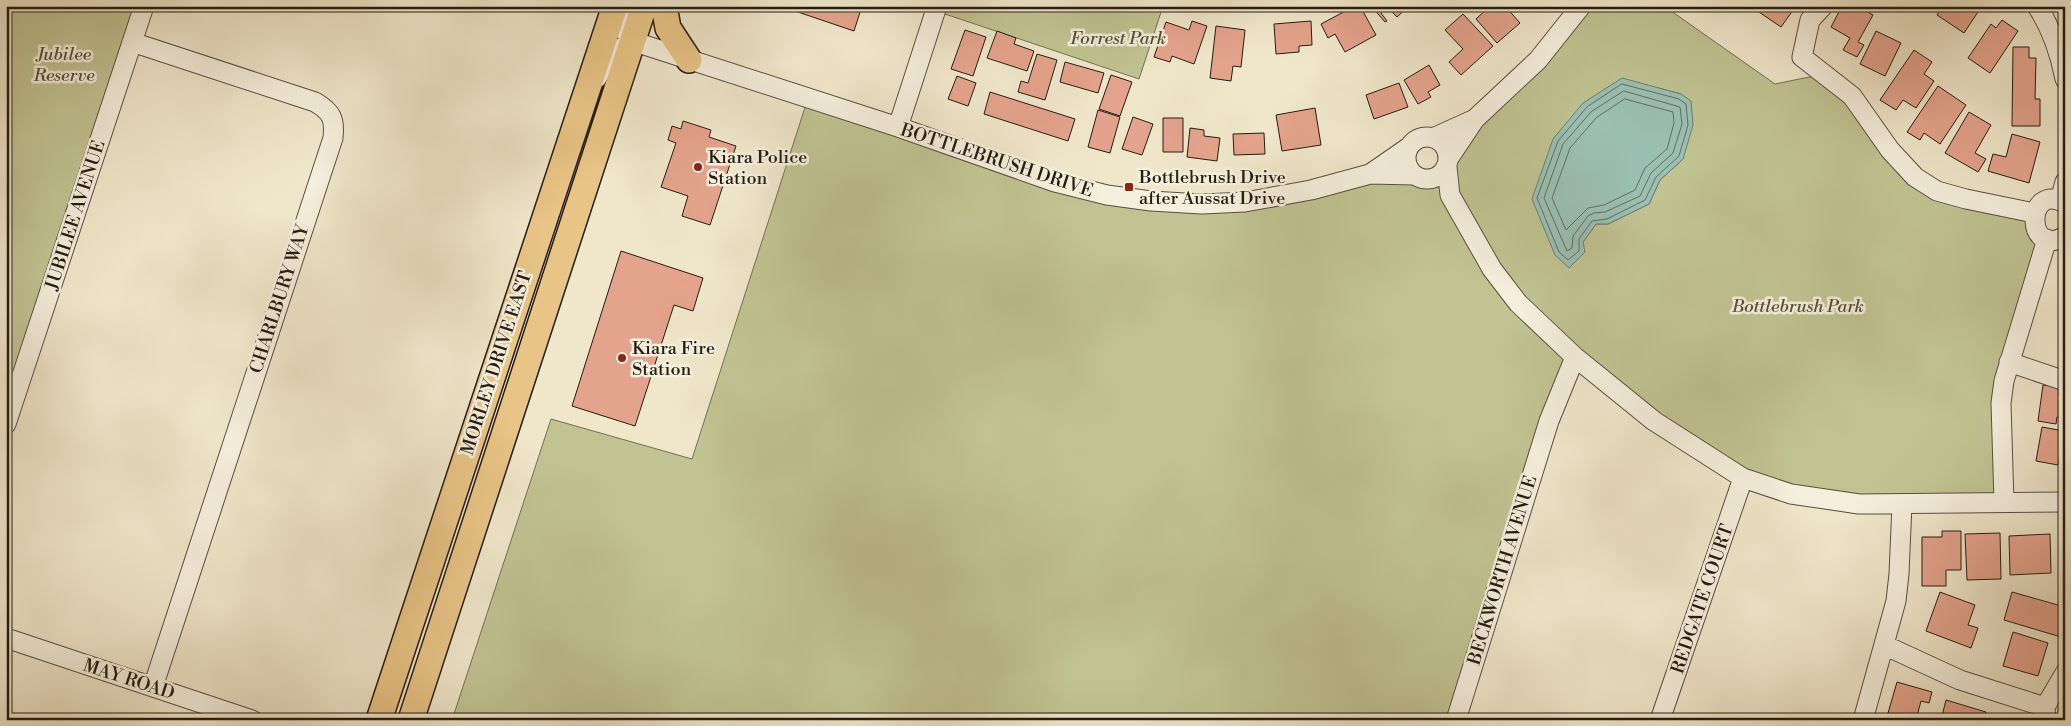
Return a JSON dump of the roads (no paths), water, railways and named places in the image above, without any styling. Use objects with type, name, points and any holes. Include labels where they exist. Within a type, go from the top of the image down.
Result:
[{"type":"main road","name":"MORLEY DRIVE EAST","points":[[379,720],[615,6]]},
{"type":"main road","name":"MORLEY DRIVE EAST","points":[[411,720],[644,6]]},
{"type":"main road","points":[[664,6],[668,28],[689,60]]},
{"type":"main road","points":[[540,234],[554,212],[561,205],[570,203],[579,205]]},
{"type":"main road","points":[[480,413],[494,396],[504,392],[518,393]]},
{"type":"street","name":"JUBILEE AVENUE","points":[[6,424],[144,6]]},
{"type":"street","points":[[583,106],[599,72],[620,48],[632,41],[621,25],[619,6]]},
{"type":"street","points":[[898,127],[937,6]]},
{"type":"street","points":[[1421,177],[1437,177],[1475,119],[1531,67],[1557,39],[1582,6]]},
{"type":"street","points":[[1823,6],[1810,20],[1802,56],[1852,96],[1890,150],[1915,177],[1937,190],[1966,200],[2034,213]]},
{"type":"street","points":[[2038,6],[2052,32],[2063,59],[2065,79]]},
{"type":"street","name":"BOTTLEBRUSH DRIVE","points":[[632,41],[898,127],[1055,182],[1107,195],[1151,201],[1202,204],[1245,202],[1311,190],[1370,174],[1421,177]]},
{"type":"street","name":"CHARLBURY WAY","points":[[132,42],[316,102],[327,109],[334,126],[333,138],[153,687]]},
{"type":"street","points":[[1450,195],[1421,177],[1406,162],[1409,147],[1419,139],[1433,138],[1475,119]]},
{"type":"street","points":[[1433,138],[1446,147],[1450,195],[1492,269],[1518,303],[1575,357],[1654,421],[1744,478],[1791,494],[1826,501],[1859,504],[2065,502]]},
{"type":"street","name":"BOTTLEBRUSH DRIVE","points":[[1370,174],[1409,147]]},
{"type":"street","points":[[2004,502],[2000,403],[2009,362],[2056,238],[2035,229],[2034,213],[2045,202],[2062,202],[2065,182]]},
{"type":"street","name":"BECKWORTH AVENUE","points":[[1456,720],[1549,421],[1575,357]]},
{"type":"street","points":[[2009,362],[2065,381]]},
{"type":"street","name":"BECKWORTH AVENUE","points":[[1549,421],[1590,368]]},
{"type":"street","name":"REDGATE COURT","points":[[1660,720],[1744,478]]},
{"type":"street","points":[[1863,720],[1896,601],[1902,504]]},
{"type":"street","name":"MAY ROAD","points":[[6,638],[252,720]]},
{"type":"street","points":[[1884,645],[1960,680],[2046,713],[2065,673]]},
{"type":"water","points":[[1622,78],[1681,94],[1691,101],[1693,125],[1683,159],[1660,180],[1649,204],[1608,224],[1596,224],[1583,242],[1585,252],[1569,268],[1555,255],[1532,199],[1553,139],[1583,103]]},
{"type":"place","name":"Kiara Police Station","points":[[698,167]]},
{"type":"place","name":"Bottlebrush Drive after Aussat Drive","points":[[1129,187]]},
{"type":"place","name":"Kiara Fire Station","points":[[622,358]]},
{"type":"park label","name":"Forrest Park","points":[[1118,38]]},
{"type":"park label","name":"Jubilee Reserve","points":[[64,64]]},
{"type":"park label","name":"Bottlebrush Park","points":[[1798,306]]}]
